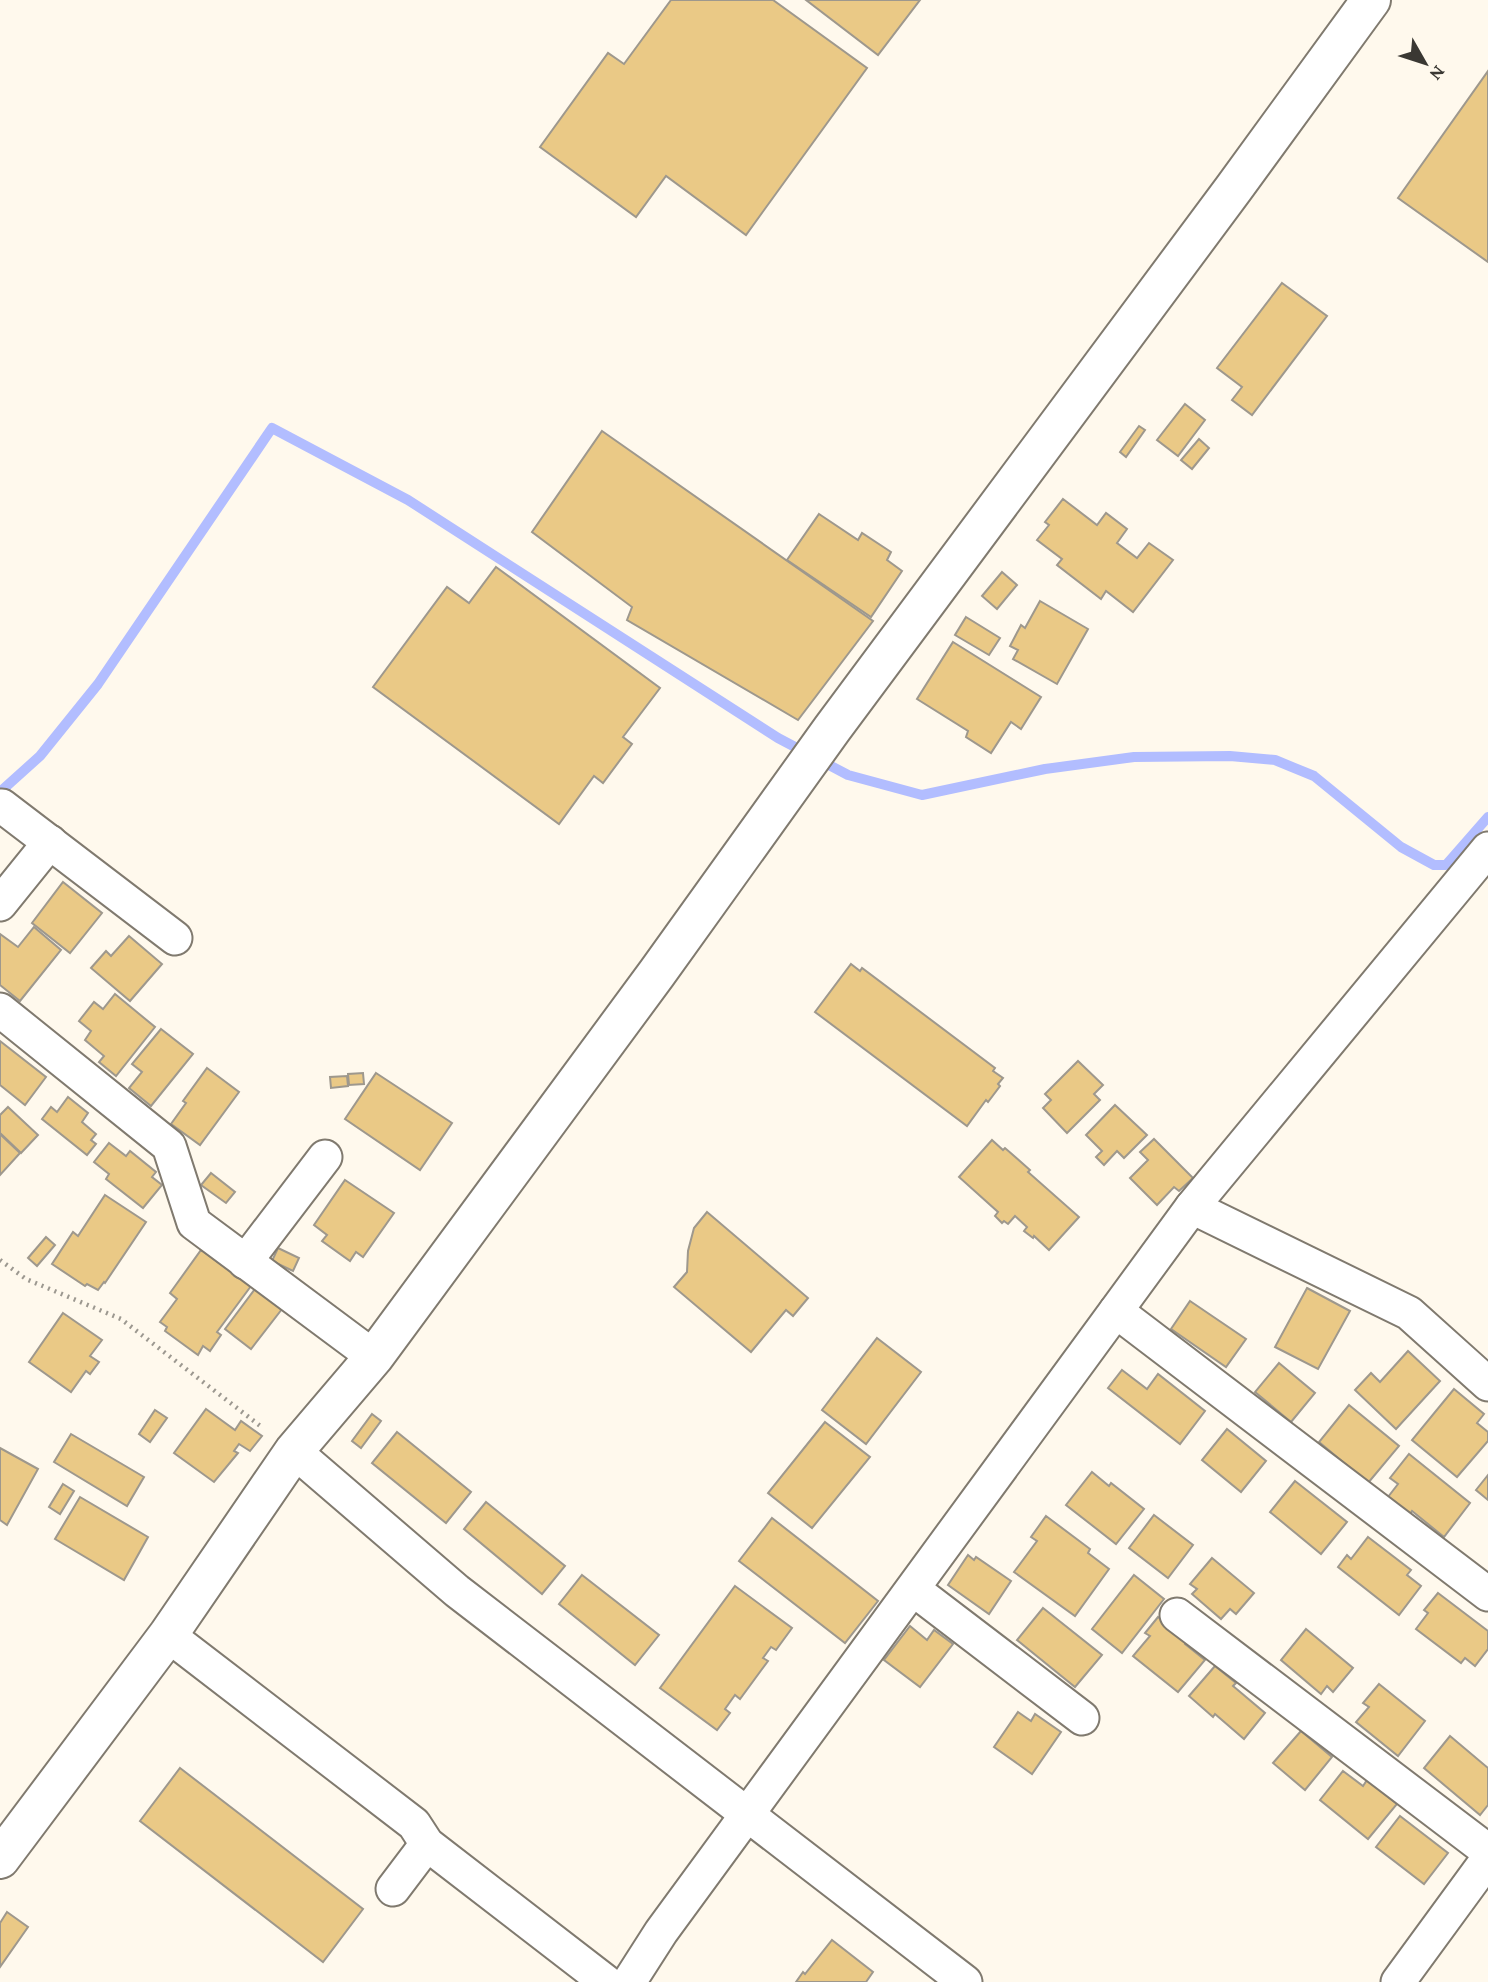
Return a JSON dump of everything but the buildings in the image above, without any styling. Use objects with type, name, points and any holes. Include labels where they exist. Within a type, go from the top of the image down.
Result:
[{"type":"street","points":[[0,1859],[169,1634],[294,1451],[374,1357],[657,973],[832,729],[1371,0]]},
{"type":"street","points":[[2,806],[175,938]]},
{"type":"street","points":[[0,904],[50,842]]},
{"type":"street","points":[[629,1982],[661,1932],[1192,1207],[1488,849]]},
{"type":"street","points":[[0,1010],[169,1146],[194,1223],[374,1357]]},
{"type":"street","points":[[246,1262],[325,1157]]},
{"type":"street","points":[[1192,1207],[1409,1313],[1488,1384]]},
{"type":"street","points":[[1116,1311],[1488,1594]]},
{"type":"street","points":[[294,1451],[457,1591],[965,1982]]},
{"type":"street","points":[[913,1588],[1082,1718]]},
{"type":"street","points":[[1177,1615],[1488,1851]]},
{"type":"street","points":[[169,1634],[414,1824],[426,1844],[606,1982]]},
{"type":"street","points":[[393,1889],[426,1844]]},
{"type":"street","points":[[1398,1982],[1488,1859]]},
{"type":"path","points":[[0,1260],[26,1279],[121,1319],[294,1451]]},
{"type":"waterway","points":[[0,792],[40,756],[98,684],[272,428],[408,500],[778,738],[848,775],[922,795],[1045,769],[1134,757],[1230,756],[1275,760],[1314,776],[1401,847],[1434,865],[1446,865],[1488,817]]}]
